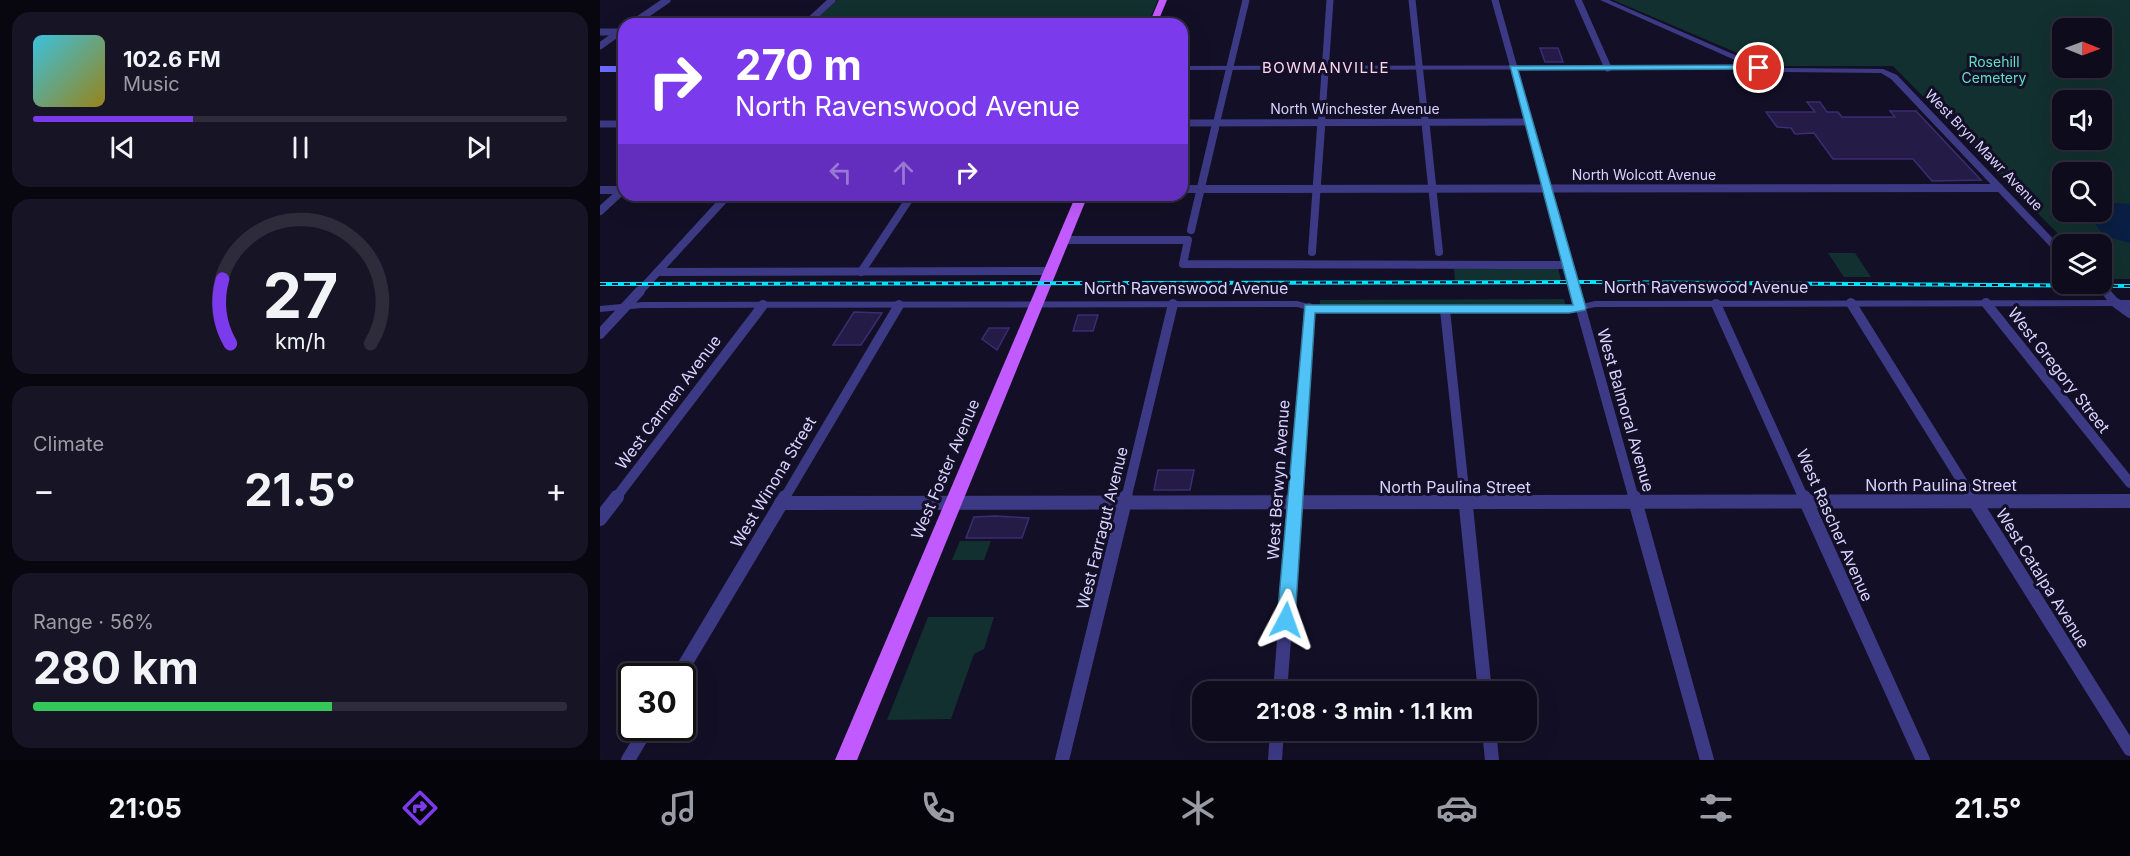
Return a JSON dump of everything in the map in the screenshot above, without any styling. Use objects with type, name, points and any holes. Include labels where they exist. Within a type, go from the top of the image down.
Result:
[{"type":"main road","points":[[1156,18],[1163,0]]},
{"type":"main road","points":[[600,69],[618,69]]},
{"type":"main road","name":"West Foster Avenue","points":[[846,760],[1079,201]]},
{"type":"street","points":[[641,18],[667,0]]},
{"type":"street","points":[[812,18],[832,0]]},
{"type":"street","points":[[1191,230],[1246,0]]},
{"type":"street","points":[[1312,252],[1330,0]]},
{"type":"street","points":[[1412,0],[1439,252]]},
{"type":"street","name":"West Balmoral Avenue","points":[[1495,0],[1567,265],[1707,760]]},
{"type":"street","points":[[1578,0],[1608,68]]},
{"type":"street","points":[[1603,0],[1759,68]]},
{"type":"street","points":[[600,32],[618,31]]},
{"type":"street","points":[[600,46],[618,34]]},
{"type":"street","points":[[1188,68],[1759,68]]},
{"type":"street","name":"West Bryn Mawr Avenue","points":[[1759,68],[1883,71],[1894,77],[2052,242]]},
{"type":"street","name":"North Winchester Avenue","points":[[1188,123],[1528,122]]},
{"type":"street","points":[[600,124],[618,124]]},
{"type":"street","name":"North Wolcott Avenue","points":[[1188,189],[1999,188]]},
{"type":"street","points":[[600,190],[618,190]]},
{"type":"street","points":[[600,211],[618,195]]},
{"type":"street","points":[[600,334],[723,201]]},
{"type":"street","points":[[861,272],[908,201]]},
{"type":"street","name":"North Ravenswood Avenue","points":[[1063,240],[1188,240],[1183,264],[1567,265]]},
{"type":"street","points":[[658,272],[1050,271]]},
{"type":"street","points":[[2104,294],[2130,313]]},
{"type":"street","name":"West Catalpa Avenue","points":[[1851,303],[2130,749]]},
{"type":"street","name":"West Gregory Street","points":[[1986,303],[2130,483]]},
{"type":"street","name":"North Ravenswood Avenue","points":[[600,309],[763,305],[1297,304],[1320,310],[1445,310],[1580,308],[1595,304],[2130,303]]},
{"type":"street","name":"West Farragut Avenue","points":[[1062,760],[1173,304]]},
{"type":"street","name":"West Rascher Avenue","points":[[1716,304],[1923,760]]},
{"type":"street","name":"West Carmen Avenue","points":[[600,519],[763,305]]},
{"type":"street","name":"West Winona Street","points":[[686,663],[899,305]]},
{"type":"street","name":"West Berwyn Avenue","points":[[1281,681],[1309,308]]},
{"type":"street","points":[[1445,310],[1484,681]]},
{"type":"street","name":"North Paulina Street","points":[[781,503],[1465,504],[2130,501]]},
{"type":"street","points":[[628,760],[639,741]]},
{"type":"street","points":[[1275,760],[1276,741]]},
{"type":"street","points":[[1490,741],[1492,760]]},
{"type":"green space","points":[[837,0],[1158,0],[1150,18],[818,18]]},
{"type":"green space","name":"Rosehill Cemetery","points":[[1613,0],[2130,0],[2130,279],[2112,279],[2112,234],[2058,234],[1893,66],[1768,66]]},
{"type":"green space","points":[[1828,253],[1855,253],[1871,277],[1844,277]]},
{"type":"green space","points":[[1558,268],[1561,280],[1455,281],[1454,269]]},
{"type":"green space","points":[[1564,299],[1566,306],[1320,307],[1320,300]]},
{"type":"green space","points":[[960,541],[991,541],[984,560],[952,560]]},
{"type":"green space","points":[[928,617],[994,617],[984,649],[974,654],[951,719],[887,720]]},
{"type":"water","points":[[2112,203],[2130,204],[2130,243],[2112,238],[2112,234],[2103,234],[2094,222],[2112,222]]},
{"type":"building","points":[[1540,48],[1558,48],[1563,62],[1545,62]]},
{"type":"building","points":[[1807,102],[1820,102],[1827,112],[1838,112],[1842,117],[1895,117],[1890,111],[1916,111],[1981,180],[1932,181],[1913,159],[1833,159],[1814,133],[1795,134],[1791,128],[1777,127],[1766,112],[1815,112]]},
{"type":"building","points":[[854,312],[882,313],[861,345],[833,345]]},
{"type":"building","points":[[1078,315],[1098,315],[1093,331],[1073,331]]},
{"type":"building","points":[[989,328],[1009,328],[997,350],[982,339]]},
{"type":"building","points":[[1158,470],[1194,470],[1190,490],[1154,490]]},
{"type":"building","points":[[974,517],[1029,518],[1022,538],[966,538]]},
{"type":"railway","points":[[600,284],[1589,282],[2130,286]]},
{"type":"district","name":"BOWMANVILLE","points":[[1326,68]]},
{"type":"route","points":[[1286,620],[1309,308],[1320,310],[1580,308],[1513,68],[1759,68]]}]
